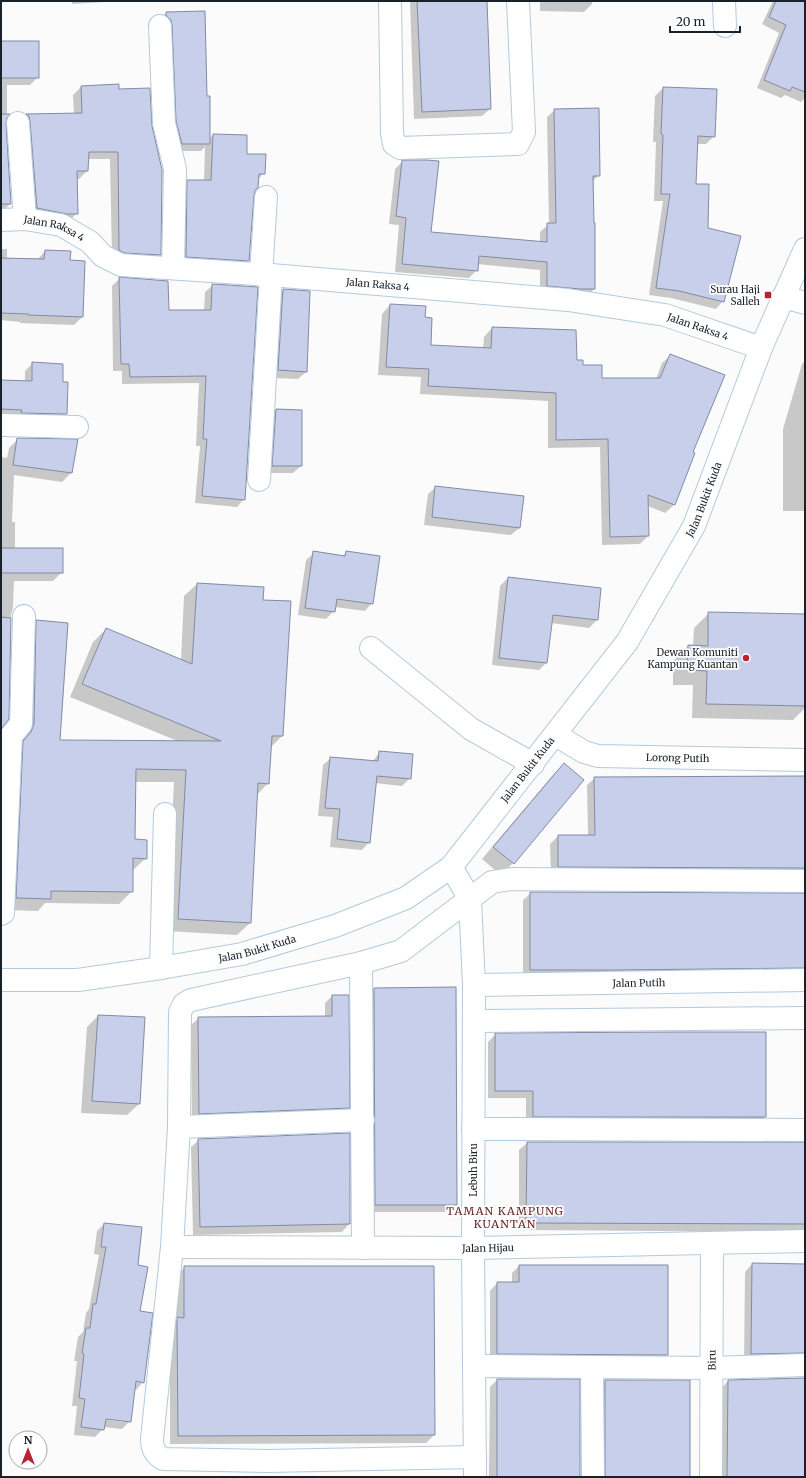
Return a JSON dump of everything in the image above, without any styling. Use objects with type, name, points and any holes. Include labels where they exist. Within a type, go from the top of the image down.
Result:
[{"type":"street","points":[[390,1],[392,133],[394,144],[400,148],[518,144],[524,132],[518,1]]},
{"type":"street","points":[[724,1],[725,26]]},
{"type":"street","points":[[160,26],[164,123],[175,170],[173,268]]},
{"type":"street","points":[[18,123],[25,219]]},
{"type":"street","points":[[259,480],[266,275],[266,197]]},
{"type":"street","name":"Jalan Raksa 4","points":[[1,220],[25,219],[61,225],[90,242],[103,256],[121,265],[266,275],[568,300],[665,315],[761,348]]},
{"type":"street","name":"Jalan Bukit Kuda","points":[[1,980],[78,980],[242,954],[335,926],[406,898],[451,867],[556,735],[627,642],[694,526],[761,348],[805,249]]},
{"type":"street","points":[[783,297],[805,303]]},
{"type":"street","points":[[1,425],[77,427]]},
{"type":"street","points":[[1,914],[3,913],[11,736],[21,724],[24,616]]},
{"type":"street","points":[[371,648],[471,729],[533,764]]},
{"type":"street","name":"Lorong Putih","points":[[556,735],[584,752],[598,756],[805,760]]},
{"type":"street","points":[[161,968],[165,814]]},
{"type":"street","name":"Lebuh Biru","points":[[451,867],[470,899],[474,985],[473,1248],[475,1467]]},
{"type":"street","points":[[475,1467],[267,1469],[163,1459],[156,1454],[152,1447],[172,1247],[179,1127],[180,1012],[184,1004],[191,1000],[361,963],[401,951],[492,882],[511,879],[805,881]]},
{"type":"street","points":[[361,963],[363,1248]]},
{"type":"street","name":"Jalan Putih","points":[[474,985],[805,980]]},
{"type":"street","points":[[474,1021],[805,1018]]},
{"type":"street","points":[[179,1127],[363,1120]]},
{"type":"street","points":[[473,1129],[805,1130]]},
{"type":"street","name":"Jalan Hijau","points":[[172,1247],[473,1248],[805,1241]]},
{"type":"street","name":"Biru","points":[[711,1477],[712,1243]]},
{"type":"street","points":[[474,1366],[711,1368],[805,1365]]},
{"type":"street","points":[[592,1367],[592,1477]]},
{"type":"building","points":[[417,1],[487,1],[491,109],[422,112]]},
{"type":"building","points":[[776,1],[805,1],[805,92],[792,87],[790,91],[764,80],[786,25],[769,17]]},
{"type":"building","points":[[205,11],[207,96],[210,96],[210,144],[182,144],[176,121],[172,25],[171,20],[166,15],[166,12]]},
{"type":"building","points":[[1,41],[39,41],[39,78],[1,78]]},
{"type":"building","points":[[119,84],[119,89],[150,88],[152,126],[162,170],[161,255],[124,253],[119,250],[118,152],[89,152],[88,171],[77,171],[78,214],[67,214],[37,208],[30,122],[29,116],[26,114],[82,113],[81,86]]},
{"type":"building","points":[[663,87],[717,89],[715,137],[698,136],[696,184],[709,184],[708,228],[741,236],[724,302],[679,291],[656,288],[670,194],[661,194]]},
{"type":"building","points":[[599,108],[600,176],[593,176],[595,289],[547,286],[547,262],[479,256],[478,271],[402,264],[406,218],[396,216],[402,160],[439,161],[431,232],[547,242],[547,223],[556,223],[554,109]]},
{"type":"building","points":[[1,114],[10,114],[7,118],[6,124],[11,204],[1,204]]},
{"type":"building","points":[[213,134],[247,135],[247,154],[266,154],[265,174],[259,174],[258,188],[255,190],[254,196],[249,261],[186,257],[187,180],[211,180]]},
{"type":"building","points":[[45,250],[71,251],[70,260],[85,261],[83,317],[1,313],[1,258],[44,259]]},
{"type":"building","points":[[119,277],[168,281],[169,310],[211,310],[212,284],[258,287],[245,500],[202,496],[207,439],[203,439],[206,376],[130,377],[129,364],[121,364]]},
{"type":"building","points":[[283,289],[310,291],[307,372],[278,370]]},
{"type":"building","points":[[390,304],[426,306],[425,317],[432,318],[431,345],[491,348],[492,327],[576,330],[577,360],[583,360],[583,365],[602,365],[602,378],[660,378],[670,354],[725,375],[693,452],[695,453],[675,505],[648,495],[649,536],[610,537],[608,439],[556,440],[556,393],[428,386],[429,369],[386,367]]},
{"type":"building","points":[[32,362],[63,364],[63,382],[68,382],[67,414],[21,413],[22,410],[1,409],[1,380],[32,381]]},
{"type":"building","points":[[276,409],[302,410],[302,466],[272,466]]},
{"type":"building","points":[[17,438],[78,439],[72,473],[13,465]]},
{"type":"building","points":[[435,486],[524,496],[520,528],[432,517]]},
{"type":"building","points":[[1,548],[63,548],[63,573],[1,573]]},
{"type":"building","points":[[313,551],[345,556],[346,551],[380,556],[373,604],[337,599],[335,612],[305,608]]},
{"type":"building","points":[[508,577],[601,588],[598,620],[553,615],[547,663],[499,658]]},
{"type":"building","points":[[197,583],[264,587],[263,600],[291,601],[283,736],[272,736],[269,784],[258,783],[251,923],[178,919],[186,770],[136,769],[135,839],[147,840],[147,859],[133,858],[133,892],[51,891],[51,899],[16,898],[23,741],[31,732],[34,724],[36,620],[68,623],[60,740],[221,741],[82,684],[106,628],[192,664]]},
{"type":"building","name":"Dewan Komuniti Kampung Kuantan","points":[[708,612],[805,614],[805,706],[706,704],[707,671],[687,670],[688,645],[708,646]]},
{"type":"building","points":[[1,617],[11,618],[9,719],[1,729]]},
{"type":"building","points":[[379,751],[413,754],[411,779],[377,776],[370,843],[337,839],[340,809],[325,808],[330,757],[378,761]]},
{"type":"building","points":[[564,763],[584,780],[514,864],[493,847]]},
{"type":"building","points":[[805,776],[805,868],[558,867],[558,835],[595,835],[594,777]]},
{"type":"building","points":[[530,892],[805,893],[805,968],[530,970]]},
{"type":"building","points":[[456,987],[457,1205],[375,1205],[374,988]]},
{"type":"building","points":[[332,995],[349,995],[350,1108],[199,1114],[198,1017],[332,1016]]},
{"type":"building","points":[[98,1015],[145,1017],[140,1104],[92,1101]]},
{"type":"building","points":[[766,1032],[766,1117],[533,1117],[533,1091],[495,1091],[495,1033]]},
{"type":"building","points":[[350,1133],[350,1224],[200,1227],[198,1139]]},
{"type":"building","points":[[527,1142],[805,1142],[805,1224],[526,1223]]},
{"type":"building","points":[[104,1223],[142,1227],[138,1265],[148,1267],[140,1311],[153,1313],[144,1383],[136,1381],[131,1422],[106,1419],[104,1430],[81,1427],[85,1399],[79,1398],[84,1354],[82,1353],[86,1328],[90,1328],[93,1304],[96,1304],[106,1247],[101,1247]]},
{"type":"building","points":[[752,1263],[805,1264],[805,1353],[751,1354]]},
{"type":"building","points":[[519,1265],[668,1265],[668,1355],[497,1354],[497,1282],[519,1282]]},
{"type":"building","points":[[184,1266],[434,1266],[435,1435],[178,1436],[177,1317],[184,1318]]},
{"type":"building","points":[[805,1378],[805,1477],[727,1477],[728,1380]]},
{"type":"building","points":[[497,1379],[580,1379],[580,1477],[497,1477]]},
{"type":"building","points":[[605,1380],[690,1380],[690,1477],[605,1477]]},
{"type":"place","name":"Surau Haji Salleh","points":[[768,295]]},
{"type":"place","name":"Dewan Komuniti Kampung Kuantan","points":[[746,658]]},
{"type":"district","name":"TAMAN KAMPUNG KUANTAN","points":[[505,1217]]}]
